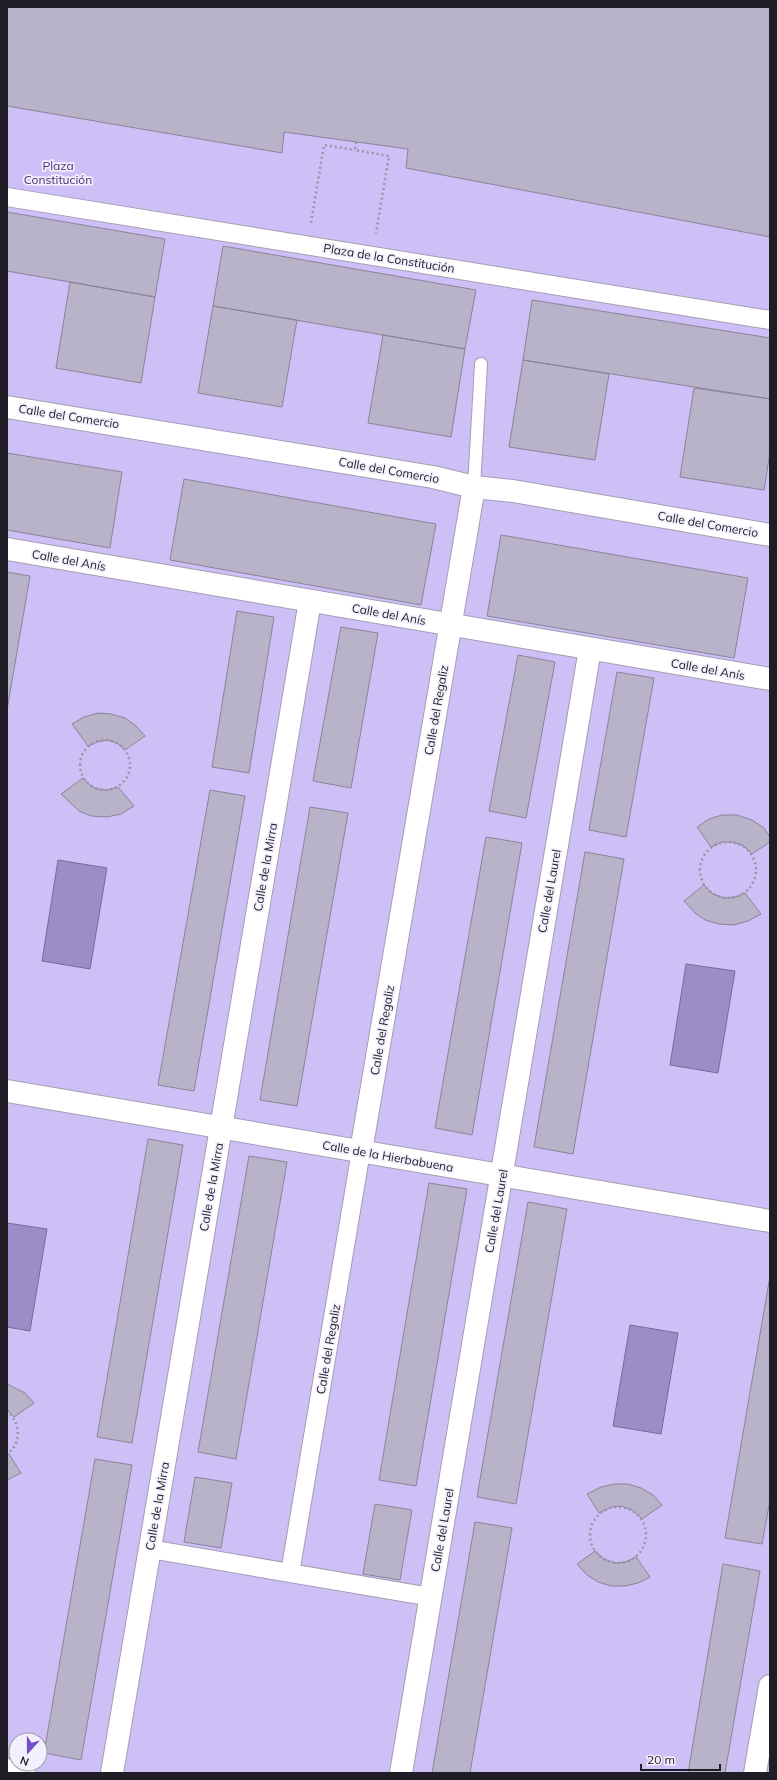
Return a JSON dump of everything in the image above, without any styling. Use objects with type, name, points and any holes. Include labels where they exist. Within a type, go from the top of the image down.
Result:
[{"type":"street","name":"Plaza de la Constitución","points":[[7,196],[770,320]]},
{"type":"street","name":"Calle del Comercio","points":[[7,407],[770,535]]},
{"type":"street","name":"Calle del Regaliz","points":[[290,1573],[474,486]]},
{"type":"street","name":"Calle del Anís","points":[[7,549],[770,679]]},
{"type":"street","name":"Calle de la Mirra","points":[[112,1773],[310,601]]},
{"type":"street","name":"Calle del Laurel","points":[[401,1773],[590,649]]},
{"type":"street","name":"Calle de la Hierbabuena","points":[[7,1091],[770,1221]]},
{"type":"street","points":[[150,1549],[431,1597]]},
{"type":"street","points":[[755,1773],[770,1686]]},
{"type":"street","points":[[7,1770],[24,1773]]},
{"type":"lane","points":[[474,486],[481,364]]},
{"type":"path","points":[[355,150],[356,142]]},
{"type":"path","points":[[307,245],[324,145],[389,156],[373,255]]},
{"type":"path","points":[[107,740],[125,750],[130,763],[128,776],[118,787],[108,790],[97,789],[90,786],[83,778],[80,767],[82,756],[88,746],[107,740]]},
{"type":"path","points":[[722,842],[733,842],[744,846],[752,854],[757,868],[754,882],[745,893],[735,898],[724,898],[713,894],[704,885],[700,872],[702,858],[711,847],[722,842]]},
{"type":"path","points":[[7,1410],[14,1417],[18,1430],[17,1442],[7,1454]]},
{"type":"path","points":[[622,1506],[634,1511],[642,1519],[647,1533],[644,1546],[636,1557],[626,1562],[615,1563],[604,1559],[595,1551],[590,1538],[592,1524],[600,1513],[611,1507],[622,1506]]},
{"type":"green space","name":"Plaza Constitución","points":[[7,7],[770,7],[770,1773],[7,1773]]},
{"type":"shaded area","points":[[58,860],[107,868],[90,969],[42,961]]},
{"type":"shaded area","points":[[686,964],[735,971],[718,1073],[670,1065]]},
{"type":"shaded area","points":[[7,1223],[47,1229],[30,1331],[7,1327]]},
{"type":"shaded area","points":[[630,1325],[678,1333],[661,1434],[613,1426]]},
{"type":"building","points":[[7,7],[770,7],[770,237],[406,168],[408,149],[284,132],[282,153],[7,106]]},
{"type":"building","points":[[7,212],[165,239],[155,297],[7,271]]},
{"type":"building","points":[[223,246],[476,290],[465,349],[213,306]]},
{"type":"building","points":[[70,282],[155,297],[141,383],[56,368]]},
{"type":"building","points":[[532,300],[770,338],[770,399],[523,360]]},
{"type":"building","points":[[213,306],[297,320],[282,407],[198,393]]},
{"type":"building","points":[[383,335],[465,349],[451,437],[368,423]]},
{"type":"building","points":[[523,360],[609,374],[595,460],[509,447]]},
{"type":"building","points":[[694,388],[770,399],[770,452],[764,490],[680,477]]},
{"type":"building","points":[[7,453],[122,472],[110,548],[7,530]]},
{"type":"building","points":[[184,479],[436,524],[421,605],[170,560]]},
{"type":"building","points":[[501,535],[748,578],[734,658],[487,616]]},
{"type":"building","points":[[7,572],[30,576],[7,710]]},
{"type":"building","points":[[237,611],[274,617],[249,773],[212,767]]},
{"type":"building","points":[[341,627],[378,633],[351,788],[313,781]]},
{"type":"building","points":[[518,655],[555,662],[526,818],[489,811]]},
{"type":"building","points":[[617,672],[654,678],[626,837],[589,830]]},
{"type":"building","points":[[98,713],[111,714],[125,718],[136,726],[145,736],[125,750],[117,743],[107,740],[88,746],[72,724],[84,717]]},
{"type":"building","points":[[83,778],[97,789],[107,790],[118,787],[134,806],[121,814],[107,817],[91,816],[79,811],[61,794]]},
{"type":"building","points":[[210,790],[245,796],[194,1091],[158,1085]]},
{"type":"building","points":[[310,807],[348,813],[297,1106],[260,1100]]},
{"type":"building","points":[[722,815],[737,815],[752,820],[764,828],[770,837],[770,842],[752,854],[744,846],[733,842],[722,842],[711,847],[697,827],[709,819]]},
{"type":"building","points":[[486,837],[522,843],[472,1135],[435,1128]]},
{"type":"building","points":[[585,852],[624,859],[573,1154],[534,1147]]},
{"type":"building","points":[[704,885],[713,894],[724,898],[735,897],[745,893],[761,914],[748,921],[734,925],[719,924],[705,920],[695,913],[684,901]]},
{"type":"building","points":[[148,1139],[183,1145],[132,1443],[97,1437]]},
{"type":"building","points":[[249,1156],[287,1162],[236,1459],[198,1452]]},
{"type":"building","points":[[429,1183],[467,1189],[416,1486],[379,1480]]},
{"type":"building","points":[[528,1202],[567,1209],[516,1504],[477,1497]]},
{"type":"building","points":[[770,1276],[770,1500],[762,1544],[725,1538]]},
{"type":"building","points":[[7,1384],[25,1393],[34,1403],[14,1417],[7,1410]]},
{"type":"building","points":[[7,1454],[9,1454],[21,1473],[7,1480]]},
{"type":"building","points":[[95,1459],[132,1465],[81,1760],[48,1754],[48,1732]]},
{"type":"building","points":[[195,1477],[232,1483],[221,1548],[184,1542]]},
{"type":"building","points":[[615,1484],[628,1484],[641,1488],[653,1495],[662,1505],[642,1519],[634,1511],[622,1506],[611,1507],[599,1513],[587,1494],[601,1487]]},
{"type":"building","points":[[375,1504],[412,1510],[400,1580],[363,1574]]},
{"type":"building","points":[[475,1522],[512,1528],[470,1773],[432,1773]]},
{"type":"building","points":[[595,1551],[604,1559],[615,1563],[626,1562],[636,1557],[650,1577],[638,1583],[625,1586],[611,1586],[598,1582],[587,1575],[577,1564]]},
{"type":"building","points":[[723,1564],[760,1571],[725,1773],[688,1773]]}]
